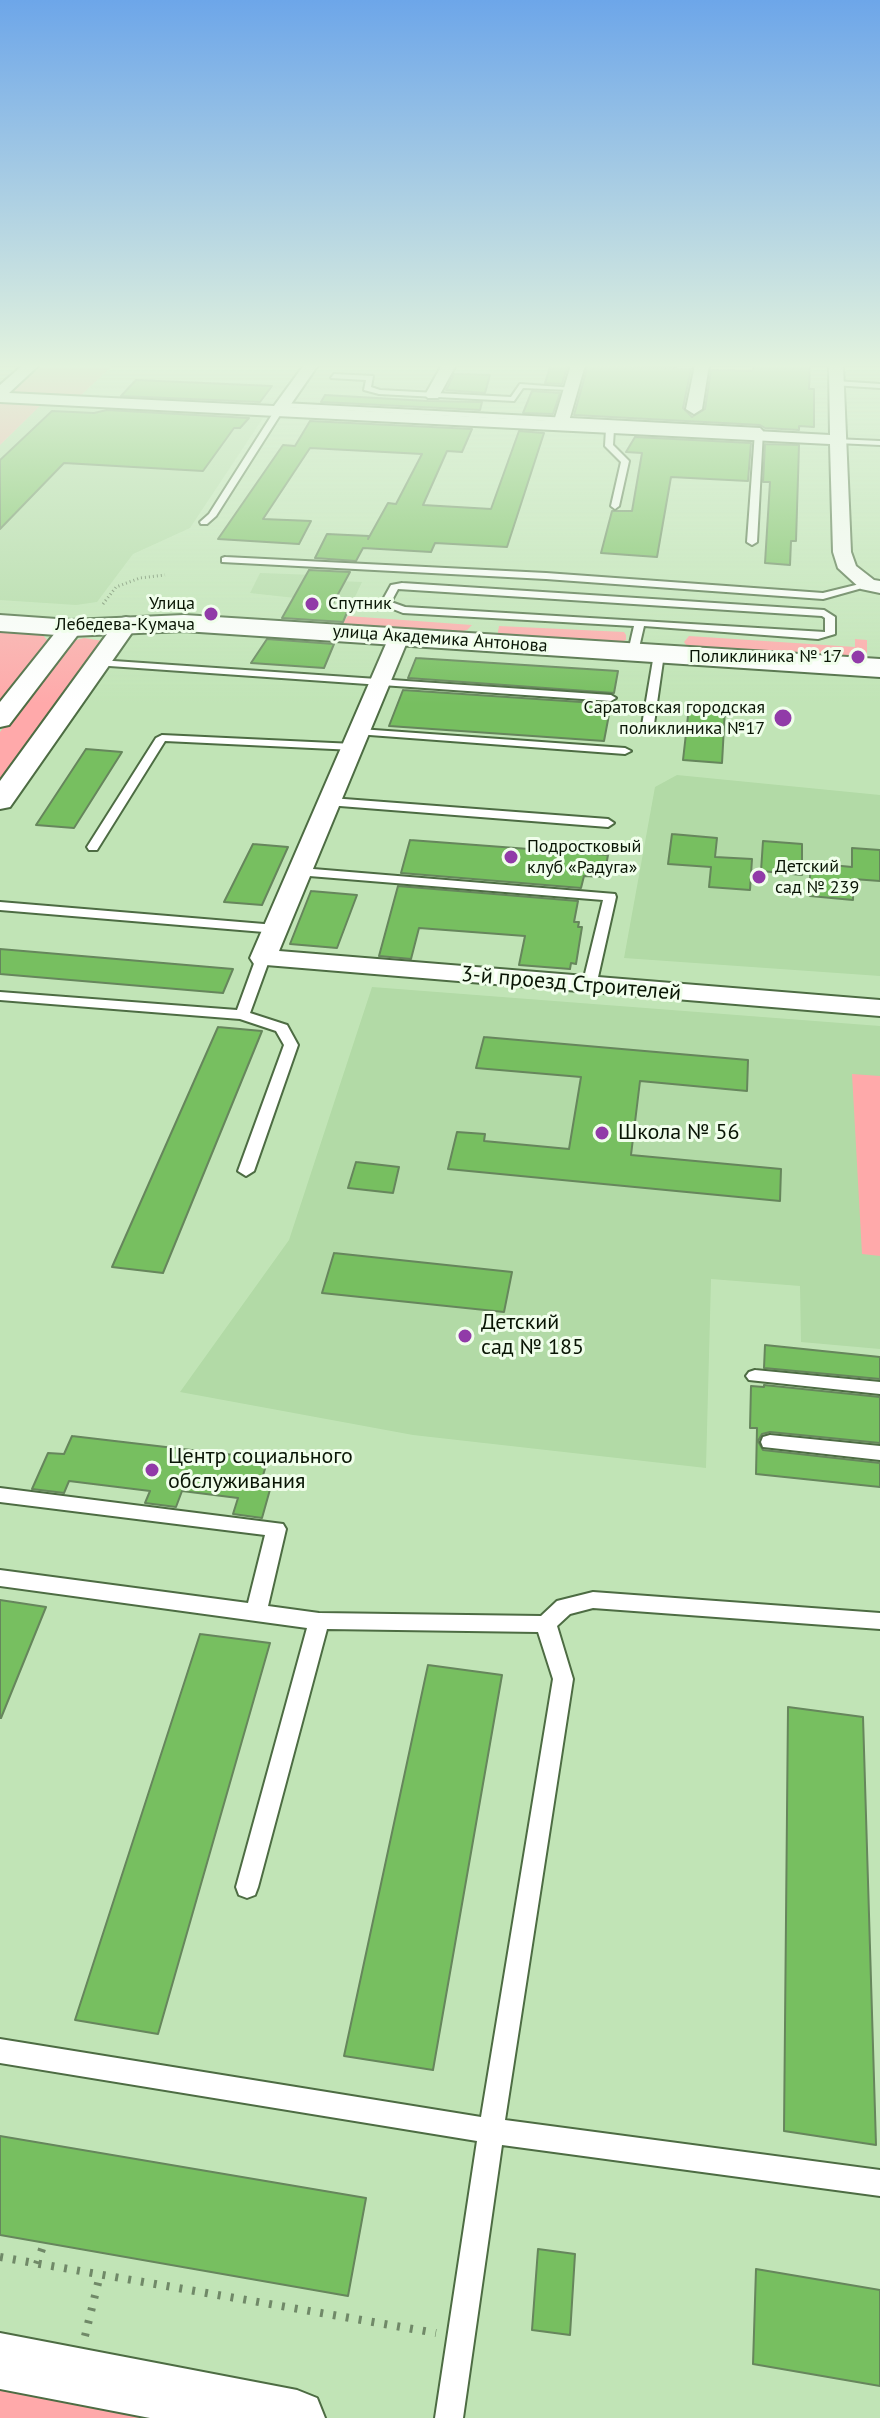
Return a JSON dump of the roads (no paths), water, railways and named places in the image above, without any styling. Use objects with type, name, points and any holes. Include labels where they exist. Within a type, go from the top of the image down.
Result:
[{"type":"main road","name":"улица Академика Антонова","points":[[0,623],[71,628],[184,623],[880,668]]},
{"type":"street","points":[[839,478],[842,552],[847,568],[874,586]]},
{"type":"street","points":[[0,801],[126,624]]},
{"type":"street","points":[[0,719],[71,628]]},
{"type":"street","points":[[263,958],[399,637]]},
{"type":"street","name":"3-й проезд Строителей","points":[[263,958],[880,1008]]},
{"type":"street","points":[[0,2361],[297,2418]]},
{"type":"lane","points":[[204,522],[212,516],[236,478]]},
{"type":"lane","points":[[615,506],[621,478]]},
{"type":"lane","points":[[752,542],[756,478]]},
{"type":"lane","points":[[225,560],[546,576],[823,596],[874,586]]},
{"type":"lane","points":[[402,586],[824,613],[830,617],[830,634],[818,636],[640,623],[403,610],[386,603],[394,587],[402,586]]},
{"type":"lane","points":[[640,623],[646,653],[647,731]]},
{"type":"lane","points":[[99,663],[611,698]]},
{"type":"lane","points":[[93,847],[162,738],[357,740],[625,751]]},
{"type":"lane","points":[[331,802],[608,823]]},
{"type":"lane","points":[[301,872],[610,897],[589,986]]},
{"type":"lane","points":[[0,906],[276,929]]},
{"type":"lane","points":[[242,1015],[263,958]]},
{"type":"lane","points":[[0,996],[242,1015],[282,1028],[291,1045],[246,1171]]},
{"type":"lane","points":[[755,1376],[880,1388]]},
{"type":"lane","points":[[770,1442],[880,1453]]},
{"type":"lane","points":[[0,1495],[276,1529],[256,1613]]},
{"type":"lane","points":[[0,1578],[319,1621],[546,1624],[564,1607],[593,1600],[880,1621]]},
{"type":"lane","points":[[247,1887],[319,1621]]},
{"type":"lane","points":[[449,2418],[563,1679],[546,1624]]},
{"type":"lane","points":[[0,2051],[491,2131],[880,2183]]},
{"type":"place","name":"Спутник","points":[[312,604]]},
{"type":"place","name":"Улица Лебедева-Кумача","points":[[211,614]]},
{"type":"place","name":"Поликлиника № 17","points":[[858,657]]},
{"type":"place","name":"Саратовская городская поликлиника №17","points":[[783,718]]},
{"type":"place","name":"Подростковый клуб «Радуга»","points":[[511,857]]},
{"type":"place","name":"Детский сад № 239","points":[[759,877]]},
{"type":"place","name":"Школа № 56","points":[[602,1133]]},
{"type":"place","name":"Детский сад № 185","points":[[465,1336]]},
{"type":"place","name":"Центр социального обслуживания","points":[[152,1470]]}]
